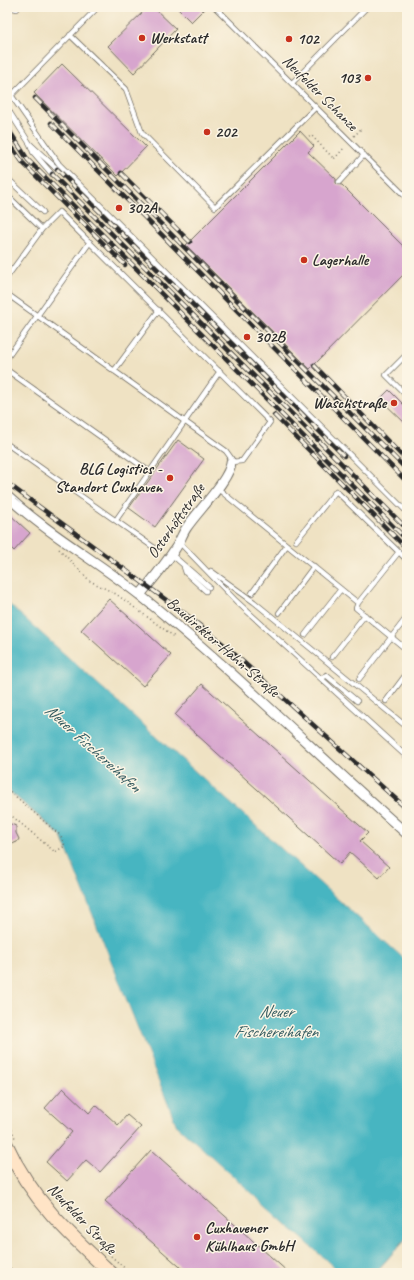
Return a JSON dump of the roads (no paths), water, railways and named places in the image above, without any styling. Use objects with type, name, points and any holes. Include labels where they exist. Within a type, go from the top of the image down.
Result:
[{"type":"street","name":"Osterhöftstraße","points":[[140,595],[171,554],[186,528],[227,476],[231,468],[231,462]]},
{"type":"street","name":"Baudirektor-Hahn-Straße","points":[[7,496],[45,527],[140,595],[222,663],[407,834]]},
{"type":"street","name":"Neufelder Straße","points":[[12,1143],[13,1160],[34,1195],[60,1225],[111,1273]]},
{"type":"lane","points":[[9,7],[16,10],[18,7]]},
{"type":"lane","points":[[7,100],[98,7]]},
{"type":"lane","name":"Neufelder Schanze","points":[[215,7],[407,198]]},
{"type":"lane","points":[[292,83],[368,7]]},
{"type":"lane","points":[[70,35],[126,89],[142,134],[215,208],[316,107]]},
{"type":"lane","points":[[11,95],[59,164],[407,512]]},
{"type":"lane","points":[[7,108],[30,144],[33,152],[52,174]]},
{"type":"lane","points":[[30,144],[57,169]]},
{"type":"lane","points":[[339,182],[364,155]]},
{"type":"lane","points":[[7,178],[43,212]]},
{"type":"lane","points":[[7,196],[42,229]]},
{"type":"lane","points":[[7,277],[42,229],[59,212],[270,422],[242,461],[231,462],[231,458],[226,451],[7,294]]},
{"type":"lane","points":[[7,358],[90,242]]},
{"type":"lane","points":[[114,371],[158,310]]},
{"type":"lane","points":[[407,354],[386,375],[407,396]]},
{"type":"lane","points":[[7,370],[150,472]]},
{"type":"lane","points":[[116,520],[220,371]]},
{"type":"lane","points":[[7,444],[156,549]]},
{"type":"lane","points":[[217,488],[358,603]]},
{"type":"lane","points":[[296,541],[336,491],[398,553],[407,560]]},
{"type":"lane","points":[[179,542],[236,601],[407,756]]},
{"type":"lane","points":[[252,593],[287,545]]},
{"type":"lane","points":[[398,553],[358,603],[356,608],[407,650]]},
{"type":"lane","points":[[171,554],[184,567],[209,586]]},
{"type":"lane","points":[[203,566],[254,602],[407,727]]},
{"type":"lane","points":[[278,613],[314,566]]},
{"type":"lane","points":[[184,567],[186,573],[206,591]]},
{"type":"lane","points":[[305,635],[341,589]]},
{"type":"lane","points":[[332,657],[365,615]]},
{"type":"lane","points":[[359,679],[407,617]]},
{"type":"lane","points":[[386,701],[407,673]]},
{"type":"lane","points":[[322,679],[326,675],[356,701]]},
{"type":"water","name":"Neuer Fischereihafen","points":[[7,602],[407,961],[407,1237],[375,1273],[340,1273],[176,1125],[61,836],[7,789]]},
{"type":"railway","points":[[35,98],[407,470]]},
{"type":"railway","points":[[51,123],[407,482]]},
{"type":"railway","points":[[7,127],[28,160],[407,540]]},
{"type":"railway","points":[[7,140],[23,163],[125,265]]},
{"type":"railway","points":[[57,169],[344,456]]},
{"type":"railway","points":[[121,173],[190,242]]},
{"type":"railway","points":[[52,174],[407,529]]},
{"type":"railway","points":[[314,365],[407,461]]},
{"type":"railway","points":[[274,415],[407,549]]},
{"type":"railway","points":[[7,483],[184,613],[223,644],[407,809]]},
{"type":"railway","points":[[7,1268],[13,1273]]},
{"type":"place","name":"Werkstatt","points":[[142,38]]},
{"type":"place","name":"102","points":[[289,39]]},
{"type":"place","name":"103","points":[[368,78]]},
{"type":"place","name":"202","points":[[207,132]]},
{"type":"place","name":"302A","points":[[119,208]]},
{"type":"place","name":"Lagerhalle","points":[[304,260]]},
{"type":"place","name":"302B","points":[[247,337]]},
{"type":"place","name":"Waschstraße","points":[[394,403]]},
{"type":"place","name":"BLG Logistics - Standort Cuxhaven","points":[[170,478]]},
{"type":"place","name":"Cuxhavener Kühlhaus GmbH","points":[[197,1237]]}]
